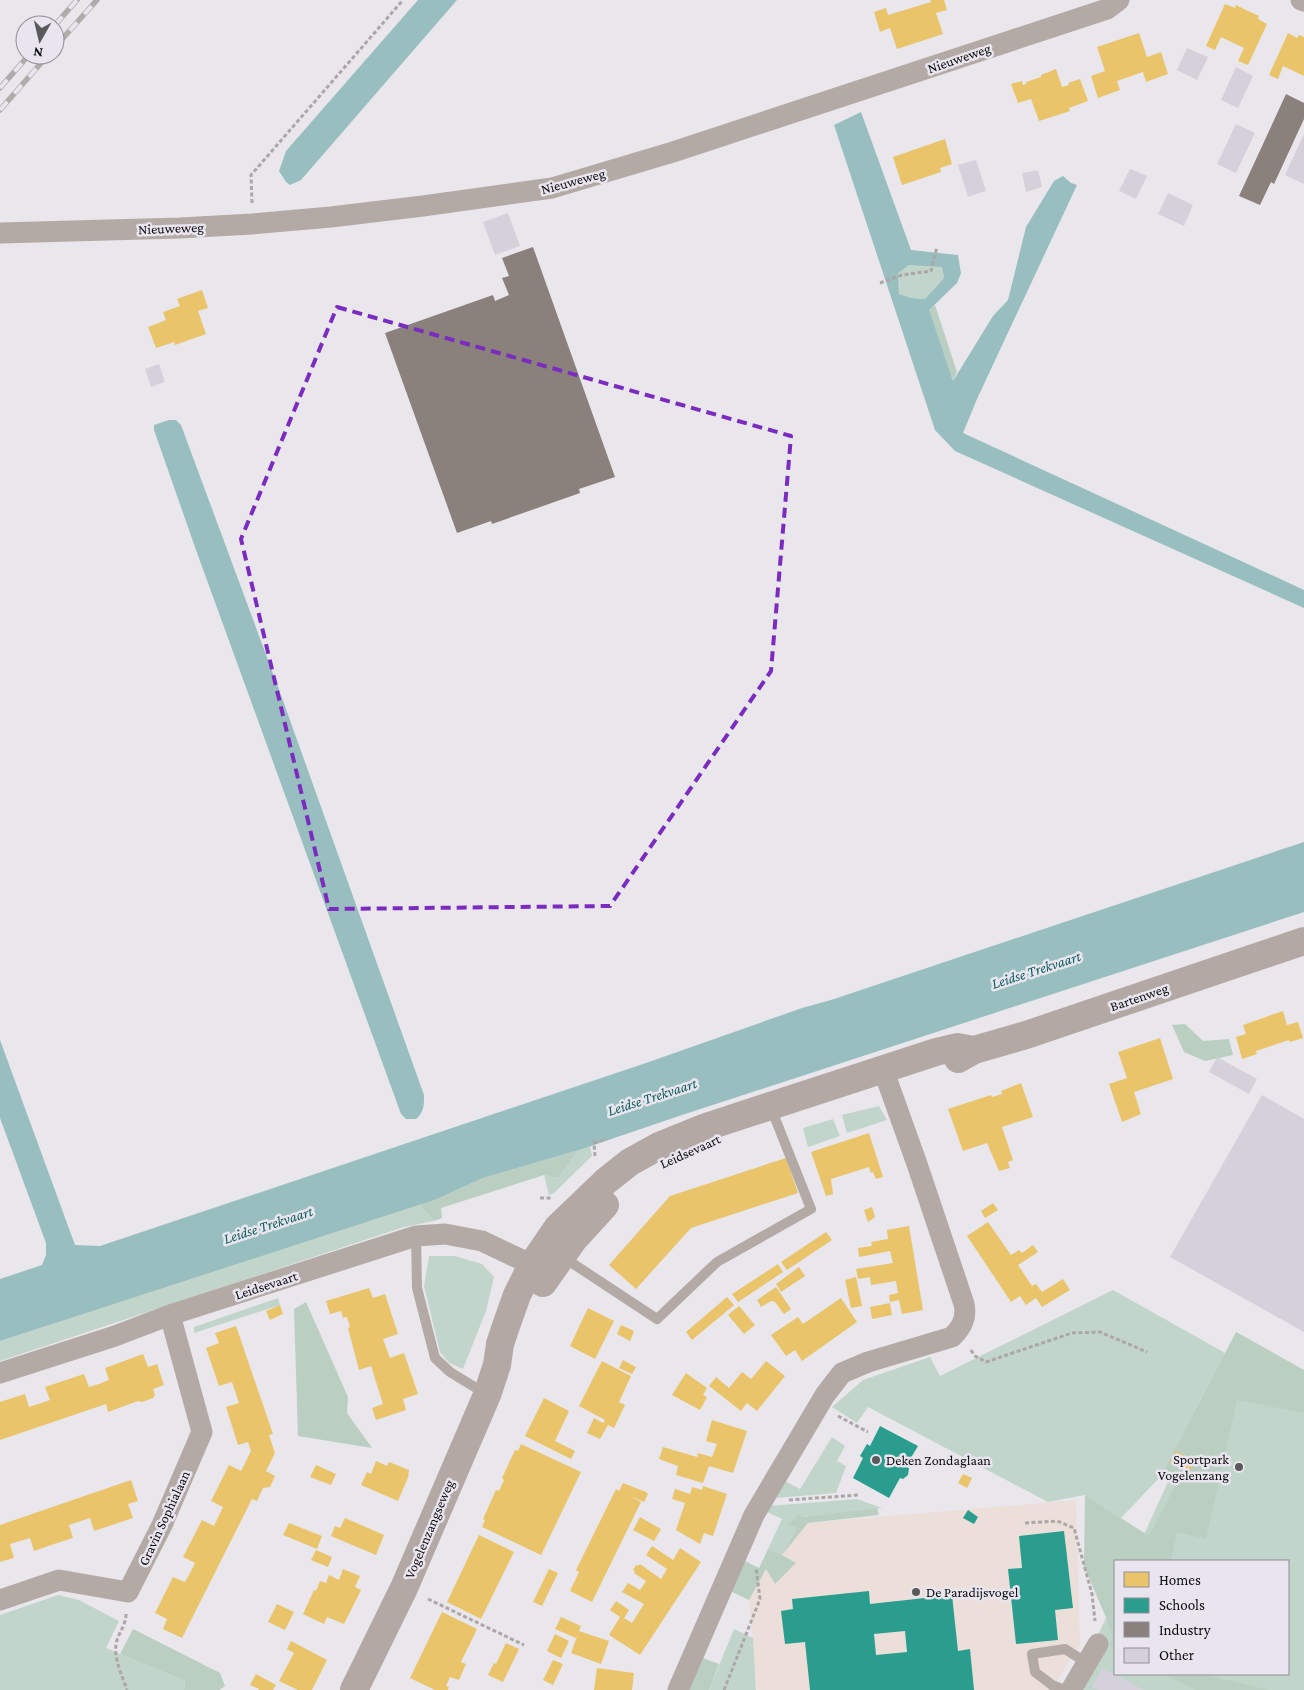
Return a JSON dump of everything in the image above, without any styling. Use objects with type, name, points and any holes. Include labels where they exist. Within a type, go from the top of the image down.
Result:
[{"type":"main road","name":"Bartenweg","points":[[885,1076],[936,1052],[957,1047],[974,1050],[1026,1035],[1304,941]]},
{"type":"main road","name":"Leidsevaart","points":[[547,1260],[558,1227],[606,1181],[630,1162],[659,1146],[690,1134],[773,1112],[885,1076]]},
{"type":"main road","name":"Vogelenzangseweg","points":[[354,1690],[404,1588],[487,1395],[497,1365],[500,1344],[517,1295],[547,1260]]},
{"type":"street","name":"Nieuweweg","points":[[0,233],[252,224],[404,209],[552,188],[673,152],[839,98],[1106,9],[1119,0]]},
{"type":"street","points":[[678,1690],[754,1515],[824,1395],[842,1373],[868,1362],[952,1337],[960,1330],[965,1320],[964,1304],[885,1076]]},
{"type":"street","name":"Leidsevaart","points":[[0,1373],[115,1336],[170,1315],[416,1236],[445,1234],[482,1241],[547,1260]]},
{"type":"street","name":"Gravin Sophialaan","points":[[0,1600],[59,1580],[128,1592],[162,1525],[202,1432],[170,1315]]},
{"type":"street","points":[[1071,1690],[1098,1644]]},
{"type":"lane","points":[[547,1260],[657,1319],[717,1262],[811,1209],[773,1112]]},
{"type":"lane","points":[[416,1236],[417,1288],[435,1358],[450,1372],[487,1395]]},
{"type":"lane","points":[[1065,1690],[1052,1685],[1034,1672],[1032,1654],[1065,1649],[1086,1663]]},
{"type":"path","points":[[252,224],[251,175],[403,0]]},
{"type":"path","points":[[880,283],[902,275],[931,270],[937,247]]},
{"type":"path","points":[[595,1152],[592,1144],[607,1139]]},
{"type":"path","points":[[540,1198],[555,1198]]},
{"type":"path","points":[[960,1330],[975,1356],[986,1362],[1072,1333],[1100,1332],[1147,1352]]},
{"type":"path","points":[[818,1406],[868,1432]]},
{"type":"path","points":[[762,1503],[858,1495]]},
{"type":"path","points":[[1026,1523],[1057,1521],[1074,1528],[1092,1594],[1098,1644]]},
{"type":"path","points":[[724,1690],[760,1599],[756,1561]]},
{"type":"path","points":[[404,1588],[524,1645]]},
{"type":"path","points":[[126,1621],[117,1642],[116,1657],[127,1690]]},
{"type":"highlighted area","points":[[337,307],[791,436],[771,671],[610,906],[329,909],[241,539]]},
{"type":"shaded area","name":"De Paradijsvogel","points":[[1076,1500],[1080,1644],[1051,1690],[757,1690],[749,1600],[766,1569],[774,1584],[795,1563],[782,1555],[808,1523]]},
{"type":"green space","points":[[909,265],[942,266],[944,278],[925,299],[911,298],[899,294],[898,272]]},
{"type":"green space","points":[[935,305],[957,372],[953,381],[928,310]]},
{"type":"green space","points":[[1185,1024],[1203,1041],[1229,1039],[1233,1055],[1205,1061],[1184,1052],[1172,1025]]},
{"type":"green space","points":[[879,1106],[887,1120],[847,1133],[842,1115]]},
{"type":"green space","points":[[833,1119],[840,1136],[808,1147],[803,1128]]},
{"type":"green space","points":[[590,1146],[592,1156],[554,1193],[549,1195],[544,1175],[558,1178],[579,1150]]},
{"type":"green space","points":[[579,1150],[558,1178],[544,1175],[441,1208],[442,1218],[434,1221],[419,1204],[437,1199],[483,1178]]},
{"type":"green space","points":[[419,1204],[434,1221],[404,1227],[0,1361],[0,1341]]},
{"type":"green space","points":[[429,1256],[455,1256],[482,1264],[494,1277],[486,1311],[463,1369],[449,1363],[440,1352],[424,1286]]},
{"type":"green space","points":[[1113,1290],[1225,1353],[1160,1477],[1121,1518],[1085,1495],[1048,1502],[868,1407],[857,1423],[832,1407],[863,1380],[930,1357],[940,1376]]},
{"type":"green space","points":[[278,1298],[280,1305],[194,1333],[194,1327]]},
{"type":"green space","points":[[306,1302],[348,1397],[347,1413],[372,1448],[298,1436],[294,1309]]},
{"type":"green space","name":"Sportpark Vogelenzang","points":[[1236,1332],[1304,1372],[1304,1690],[1073,1690],[1114,1600],[1114,1675],[1289,1675],[1289,1560],[1132,1560]]},
{"type":"green space","points":[[1236,1332],[1304,1370],[1304,1413],[1237,1400],[1206,1539],[1177,1532],[1171,1560],[1114,1560],[1114,1648],[1110,1646],[1113,1638],[1107,1620],[1084,1566],[1085,1495],[1149,1536],[1175,1486],[1160,1477]]},
{"type":"green space","points":[[832,1437],[845,1446],[837,1461],[846,1466],[836,1493],[776,1498],[783,1480],[800,1489]]},
{"type":"green space","points":[[857,1499],[882,1508],[803,1517],[798,1515],[788,1526],[797,1527],[782,1555],[768,1549],[782,1519],[765,1511],[768,1506]]},
{"type":"green space","points":[[877,1508],[879,1515],[808,1523],[782,1555],[797,1527],[787,1526],[798,1514],[803,1517]]},
{"type":"green space","points":[[768,1549],[796,1563],[775,1584],[766,1569],[749,1600],[730,1591],[743,1560],[759,1568]]},
{"type":"green space","points":[[58,1595],[79,1600],[119,1621],[106,1648],[185,1681],[184,1690],[0,1690],[0,1615]]},
{"type":"green space","points":[[133,1629],[220,1673],[225,1686],[219,1690],[184,1690],[185,1681],[120,1654]]},
{"type":"green space","points":[[734,1629],[753,1638],[756,1690],[709,1690]]},
{"type":"green space","points":[[703,1658],[719,1664],[709,1690],[688,1690]]},
{"type":"green space","points":[[1166,1675],[1205,1675],[1270,1690],[1196,1690]]},
{"type":"water","points":[[418,0],[457,0],[301,180],[290,185],[279,171],[286,151]]},
{"type":"water","points":[[861,112],[911,250],[958,255],[961,273],[957,283],[929,310],[953,381],[993,316],[1008,300],[1026,227],[1054,181],[1063,176],[1071,183],[1077,185],[963,433],[1304,590],[1304,608],[955,451],[935,430],[834,125]],"holes":[[[909,265],[942,267],[944,278],[925,299],[911,298],[899,294],[898,273]]]},
{"type":"water","points":[[169,420],[176,420],[181,425],[281,695],[424,1095],[421,1114],[416,1119],[406,1119],[401,1114],[196,550],[154,430],[154,425]]},
{"type":"water","name":"Leidse Trekvaart","points":[[1304,842],[1304,912],[579,1150],[483,1178],[437,1199],[0,1341],[0,1279],[42,1265],[46,1255],[46,1243],[0,1118],[0,1040],[75,1245],[100,1246],[646,1063],[802,1008],[831,1000]]},
{"type":"building: Homes","points":[[930,0],[944,0],[947,10],[936,13],[943,34],[897,49],[890,28],[880,32],[874,12],[886,8],[888,15],[931,2]]},
{"type":"building: Homes","points":[[1225,4],[1235,8],[1236,5],[1259,16],[1258,19],[1267,24],[1248,65],[1238,61],[1244,48],[1221,37],[1215,50],[1206,46]]},
{"type":"building: Homes","points":[[1139,33],[1147,57],[1161,52],[1168,74],[1146,82],[1143,72],[1117,81],[1120,90],[1098,98],[1091,76],[1105,71],[1097,47]]},
{"type":"building: Homes","points":[[1288,33],[1297,38],[1299,35],[1304,37],[1304,76],[1283,66],[1278,79],[1269,75]]},
{"type":"building: Homes","points":[[1056,69],[1062,87],[1080,79],[1088,101],[1069,108],[1070,111],[1039,121],[1031,99],[1018,103],[1011,84],[1022,81],[1023,85],[1026,84],[1026,82]]},
{"type":"building: Homes","points":[[945,139],[952,164],[940,168],[941,172],[902,185],[893,157]]},
{"type":"building: Homes","points":[[202,290],[208,308],[198,311],[206,334],[175,345],[174,342],[156,348],[148,327],[166,320],[163,312],[180,306],[177,299]]},
{"type":"building: Homes","points":[[1283,1011],[1287,1025],[1298,1022],[1303,1038],[1290,1042],[1289,1040],[1256,1051],[1257,1054],[1242,1059],[1236,1037],[1246,1034],[1243,1025]]},
{"type":"building: Homes","points":[[1160,1038],[1173,1079],[1134,1092],[1141,1114],[1122,1122],[1109,1084],[1127,1078],[1118,1052]]},
{"type":"building: Homes","points":[[1021,1083],[1033,1117],[1002,1127],[1013,1160],[1008,1162],[1010,1168],[999,1171],[987,1143],[963,1151],[948,1109],[991,1095],[992,1097],[1002,1094],[1001,1091]]},
{"type":"building: Homes","points":[[869,1133],[883,1177],[876,1179],[869,1167],[831,1179],[833,1194],[826,1196],[811,1152]]},
{"type":"building: Homes","points":[[786,1158],[798,1193],[691,1228],[636,1289],[609,1265],[670,1196]]},
{"type":"building: Homes","points":[[993,1203],[998,1210],[985,1218],[981,1211]]},
{"type":"building: Homes","points":[[872,1207],[875,1217],[868,1222],[864,1210]]},
{"type":"building: Homes","points":[[988,1222],[1011,1255],[1019,1250],[1022,1253],[1033,1245],[1038,1252],[1018,1265],[1032,1286],[1036,1284],[1042,1292],[1063,1279],[1070,1290],[1042,1307],[1036,1298],[1026,1305],[1020,1296],[1011,1302],[967,1236]]},
{"type":"building: Homes","points":[[909,1226],[923,1310],[902,1314],[899,1300],[890,1302],[889,1295],[898,1293],[896,1281],[871,1285],[870,1277],[858,1279],[856,1269],[893,1263],[890,1251],[859,1257],[858,1248],[872,1246],[871,1242],[888,1239],[887,1230]]},
{"type":"building: Homes","points":[[826,1232],[832,1240],[787,1270],[781,1262]]},
{"type":"building: Homes","points":[[778,1264],[783,1272],[738,1302],[732,1294]]},
{"type":"building: Homes","points":[[799,1267],[805,1276],[781,1292],[776,1284]]},
{"type":"building: Homes","points":[[856,1277],[862,1306],[851,1308],[845,1280]]},
{"type":"building: Homes","points":[[776,1287],[791,1309],[784,1314],[775,1302],[771,1301],[761,1307],[757,1300]]},
{"type":"building: Homes","points":[[369,1288],[373,1298],[385,1294],[398,1334],[383,1339],[390,1358],[404,1353],[418,1394],[403,1399],[406,1410],[376,1420],[372,1408],[383,1404],[371,1366],[359,1370],[347,1317],[343,1318],[341,1311],[330,1314],[326,1301]]},
{"type":"building: Homes","points":[[727,1297],[734,1305],[692,1340],[686,1332]]},
{"type":"building: Homes","points":[[841,1298],[857,1322],[802,1361],[795,1350],[786,1356],[771,1335],[798,1317],[803,1324]]},
{"type":"building: Homes","points":[[890,1303],[892,1315],[872,1319],[870,1307]]},
{"type":"building: Homes","points":[[280,1305],[283,1314],[270,1320],[266,1311]]},
{"type":"building: Homes","points":[[739,1306],[755,1325],[744,1334],[728,1315]]},
{"type":"building: Homes","points":[[588,1308],[614,1321],[595,1359],[570,1346]]},
{"type":"building: Homes","points":[[621,1325],[634,1331],[630,1341],[617,1334]]},
{"type":"building: Homes","points":[[236,1326],[273,1434],[269,1435],[275,1453],[266,1471],[275,1476],[270,1487],[263,1488],[257,1501],[252,1499],[182,1638],[163,1629],[167,1619],[155,1613],[173,1577],[185,1582],[190,1573],[195,1563],[183,1557],[202,1520],[214,1526],[223,1507],[211,1501],[229,1465],[241,1471],[251,1451],[248,1442],[238,1445],[226,1407],[239,1403],[232,1382],[219,1386],[206,1348],[219,1343],[215,1333]]},
{"type":"building: Homes","points":[[143,1354],[148,1367],[157,1364],[164,1385],[153,1389],[155,1395],[153,1398],[142,1402],[138,1401],[108,1412],[106,1404],[0,1440],[0,1402],[25,1394],[29,1407],[50,1400],[45,1387],[84,1374],[89,1387],[99,1384],[109,1380],[105,1368]]},
{"type":"building: Homes","points":[[623,1360],[636,1367],[632,1374],[619,1368]]},
{"type":"building: Homes","points":[[602,1361],[631,1376],[619,1402],[625,1405],[614,1428],[608,1425],[600,1439],[587,1433],[594,1418],[603,1423],[605,1420],[579,1406]]},
{"type":"building: Homes","points":[[766,1361],[785,1376],[757,1411],[747,1403],[741,1411],[709,1386],[716,1377],[729,1388],[742,1372],[751,1379]]},
{"type":"building: Homes","points":[[686,1373],[707,1388],[703,1395],[707,1397],[700,1410],[672,1395]]},
{"type":"building: Homes","points":[[544,1398],[569,1411],[555,1441],[575,1451],[571,1459],[525,1436]]},
{"type":"building: Homes","points":[[712,1420],[747,1431],[733,1473],[709,1466],[703,1483],[676,1475],[678,1466],[659,1459],[663,1447],[697,1457],[698,1453],[712,1457],[717,1444],[706,1441]]},
{"type":"building: Homes","points":[[521,1444],[581,1472],[541,1555],[482,1527],[485,1520],[483,1519],[496,1490],[499,1491],[504,1480],[502,1478],[515,1450],[518,1451]]},
{"type":"building: Homes","points":[[1175,1451],[1195,1460],[1189,1472],[1170,1463]]},
{"type":"building: Homes","points":[[376,1461],[387,1466],[389,1462],[409,1470],[409,1475],[398,1501],[361,1485],[367,1472],[371,1474]]},
{"type":"building: Homes","points":[[316,1465],[336,1474],[331,1485],[310,1477]]},
{"type":"building: Homes","points":[[963,1474],[972,1478],[967,1488],[958,1483]]},
{"type":"building: Homes","points":[[131,1480],[138,1501],[128,1504],[133,1518],[94,1531],[90,1518],[69,1525],[73,1538],[34,1551],[30,1538],[10,1544],[14,1558],[0,1562],[0,1525]]},
{"type":"building: Homes","points":[[623,1483],[648,1494],[644,1502],[630,1496],[641,1502],[592,1602],[570,1591],[579,1572],[576,1570],[616,1489],[619,1491]]},
{"type":"building: Homes","points":[[703,1486],[727,1494],[713,1536],[704,1533],[700,1544],[676,1530],[685,1503],[672,1499],[675,1489],[690,1494],[692,1487],[702,1490]]},
{"type":"building: Homes","points":[[640,1517],[661,1529],[654,1541],[633,1530]]},
{"type":"building: Homes","points":[[345,1518],[384,1535],[376,1555],[331,1536],[335,1526],[340,1528]]},
{"type":"building: Homes","points":[[289,1523],[322,1536],[317,1549],[283,1535]]},
{"type":"building: Homes","points":[[479,1535],[514,1552],[481,1619],[447,1602]]},
{"type":"building: Homes","points":[[652,1546],[673,1560],[680,1548],[701,1562],[640,1655],[609,1635],[620,1617],[610,1610],[616,1601],[629,1610],[624,1618],[632,1623],[644,1604],[622,1592],[628,1583],[640,1590],[646,1581],[634,1573],[635,1571],[633,1570],[636,1565],[640,1564],[661,1579],[667,1569],[646,1555]]},
{"type":"building: Homes","points":[[316,1550],[332,1557],[328,1567],[311,1560]]},
{"type":"building: Homes","points":[[343,1569],[360,1576],[355,1587],[361,1590],[344,1624],[327,1617],[324,1624],[303,1614],[320,1581],[326,1583],[329,1575],[339,1580]]},
{"type":"building: Homes","points":[[549,1569],[558,1573],[542,1606],[533,1602]]},
{"type":"building: Homes","points":[[277,1604],[294,1612],[285,1630],[268,1622]]},
{"type":"building: Homes","points":[[442,1612],[477,1629],[461,1662],[466,1664],[459,1680],[450,1677],[446,1686],[449,1687],[448,1690],[435,1690],[410,1678]]},
{"type":"building: Homes","points":[[561,1617],[581,1626],[576,1638],[555,1629]]},
{"type":"building: Homes","points":[[579,1631],[609,1641],[601,1664],[571,1653]]},
{"type":"building: Homes","points":[[555,1634],[569,1641],[561,1658],[547,1651]]},
{"type":"building: Homes","points":[[291,1641],[327,1660],[312,1690],[298,1690],[279,1681],[294,1653],[287,1649]]},
{"type":"building: Homes","points":[[506,1643],[519,1649],[503,1682],[488,1675],[494,1663],[496,1664]]},
{"type":"building: Homes","points":[[553,1660],[563,1664],[553,1685],[543,1680]]},
{"type":"building: Homes","points":[[597,1668],[634,1673],[632,1690],[594,1690]]},
{"type":"building: Homes","points":[[256,1674],[276,1685],[273,1690],[258,1690],[250,1685]]},
{"type":"building: Schools","points":[[880,1426],[918,1446],[906,1466],[909,1468],[908,1475],[903,1479],[900,1478],[889,1498],[853,1478],[863,1458],[860,1456],[867,1444],[870,1446]]},
{"type":"building: Schools","points":[[968,1510],[978,1517],[974,1524],[963,1518]]},
{"type":"building: Schools","points":[[1064,1531],[1073,1608],[1055,1610],[1058,1640],[1016,1644],[1008,1569],[1022,1568],[1019,1536]]},
{"type":"building: Schools","points":[[869,1591],[870,1604],[952,1595],[958,1651],[970,1649],[974,1690],[810,1690],[805,1642],[785,1644],[781,1611],[793,1609],[792,1599]],"holes":[[[905,1631],[907,1652],[876,1655],[874,1634]]]},
{"type":"building: Industry","points":[[1286,94],[1304,103],[1304,119],[1274,184],[1271,182],[1260,205],[1239,196]]},
{"type":"building: Industry","points":[[533,247],[615,477],[579,489],[580,493],[492,524],[491,521],[457,533],[385,333],[493,295],[495,301],[509,295],[502,278],[509,276],[502,258]]},
{"type":"building: Other","points":[[1187,48],[1208,57],[1197,80],[1177,70]]},
{"type":"building: Other","points":[[1236,67],[1253,76],[1238,108],[1221,100]]},
{"type":"building: Other","points":[[1236,124],[1255,133],[1236,173],[1217,164]]},
{"type":"building: Other","points":[[1304,134],[1304,184],[1285,175]]},
{"type":"building: Other","points":[[976,160],[986,191],[968,197],[958,165]]},
{"type":"building: Other","points":[[1130,169],[1147,176],[1136,199],[1119,191]]},
{"type":"building: Other","points":[[1038,170],[1042,187],[1026,192],[1022,173]]},
{"type":"building: Other","points":[[1168,193],[1193,205],[1184,226],[1158,214]]},
{"type":"building: Other","points":[[508,213],[520,246],[495,255],[483,222]]},
{"type":"building: Other","points":[[159,364],[165,382],[151,387],[145,369]]},
{"type":"building: Other","points":[[1217,1057],[1257,1079],[1249,1094],[1209,1072]]},
{"type":"building: Other","points":[[1262,1095],[1304,1119],[1304,1332],[1170,1257]]},
{"type":"building: Other","points":[[1102,1668],[1144,1690],[1098,1690],[1092,1687]]},
{"type":"railway","points":[[64,15],[77,0]]},
{"type":"railway","points":[[65,36],[97,0]]},
{"type":"railway","points":[[0,88],[20,65]]},
{"type":"railway","points":[[0,110],[39,65]]},
{"type":"place","name":"Deken Zondaglaan","points":[[876,1460]]},
{"type":"place","name":"Sportpark Vogelenzang","points":[[1239,1467]]},
{"type":"place","name":"De Paradijsvogel","points":[[916,1592]]}]
